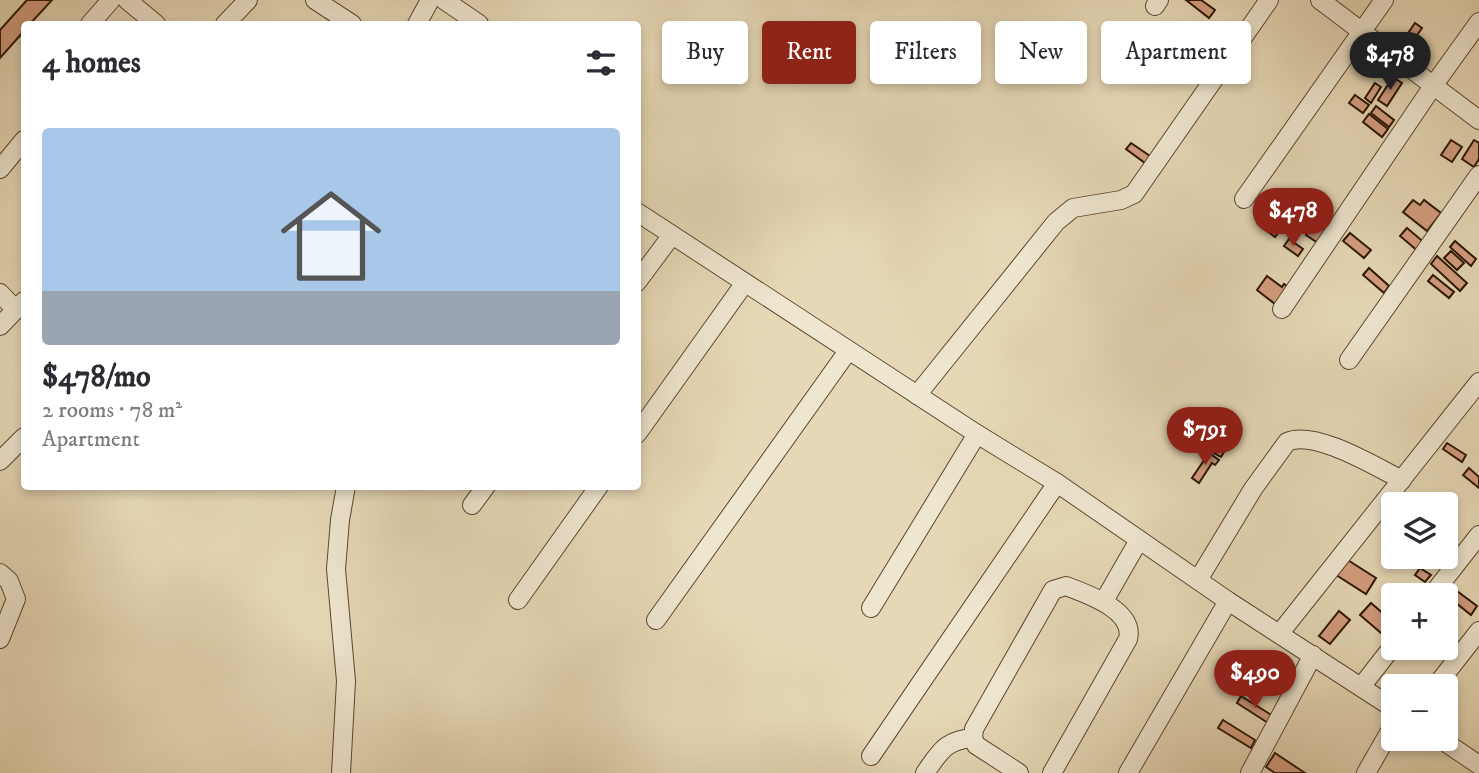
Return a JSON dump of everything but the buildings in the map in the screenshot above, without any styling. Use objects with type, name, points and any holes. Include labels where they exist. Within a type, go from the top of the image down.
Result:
[{"type":"street","points":[[93,21],[111,0]]},
{"type":"street","points":[[127,0],[152,21]]},
{"type":"street","points":[[228,21],[248,0]]},
{"type":"street","points":[[315,0],[340,21]]},
{"type":"street","points":[[419,21],[430,0]]},
{"type":"street","points":[[444,0],[475,21]]},
{"type":"street","points":[[917,395],[1056,222],[1073,208],[1121,200],[1134,194],[1269,0]]},
{"type":"street","points":[[1320,0],[1479,120]]},
{"type":"street","points":[[1244,199],[1384,0]]},
{"type":"street","points":[[1282,309],[1479,22]]},
{"type":"street","points":[[0,169],[21,144]]},
{"type":"street","points":[[1349,359],[1479,175]]},
{"type":"street","points":[[641,215],[744,284],[1057,483],[1228,601],[1381,700]]},
{"type":"street","points":[[641,277],[672,235]]},
{"type":"street","points":[[641,428],[744,284]]},
{"type":"street","points":[[0,293],[20,305],[0,326]]},
{"type":"street","points":[[656,620],[848,351]]},
{"type":"street","points":[[1280,634],[1479,383]]},
{"type":"street","points":[[871,607],[977,434]]},
{"type":"street","points":[[1198,580],[1280,449],[1295,438],[1309,439],[1339,449],[1402,480]]},
{"type":"street","points":[[0,461],[21,440]]},
{"type":"street","points":[[871,756],[1057,483]]},
{"type":"street","points":[[341,773],[346,681],[336,569],[345,490]]},
{"type":"street","points":[[472,505],[482,490]]},
{"type":"street","points":[[518,600],[596,490]]},
{"type":"street","points":[[1441,583],[1479,535]]},
{"type":"street","points":[[1104,601],[1139,540]]},
{"type":"street","points":[[0,573],[9,581],[16,599],[0,639]]},
{"type":"street","points":[[1013,771],[976,745],[974,729],[1053,590],[1066,586],[1104,601],[1128,624],[1128,639],[1052,773]]},
{"type":"street","points":[[1128,773],[1228,601]]},
{"type":"street","points":[[1445,674],[1479,631]]},
{"type":"street","points":[[1250,773],[1313,655]]},
{"type":"street","points":[[1362,687],[1382,660]]},
{"type":"street","points":[[925,773],[944,747],[956,739],[973,737]]},
{"type":"street","points":[[1366,773],[1381,747]]},
{"type":"street","points":[[1458,751],[1479,765]]}]
